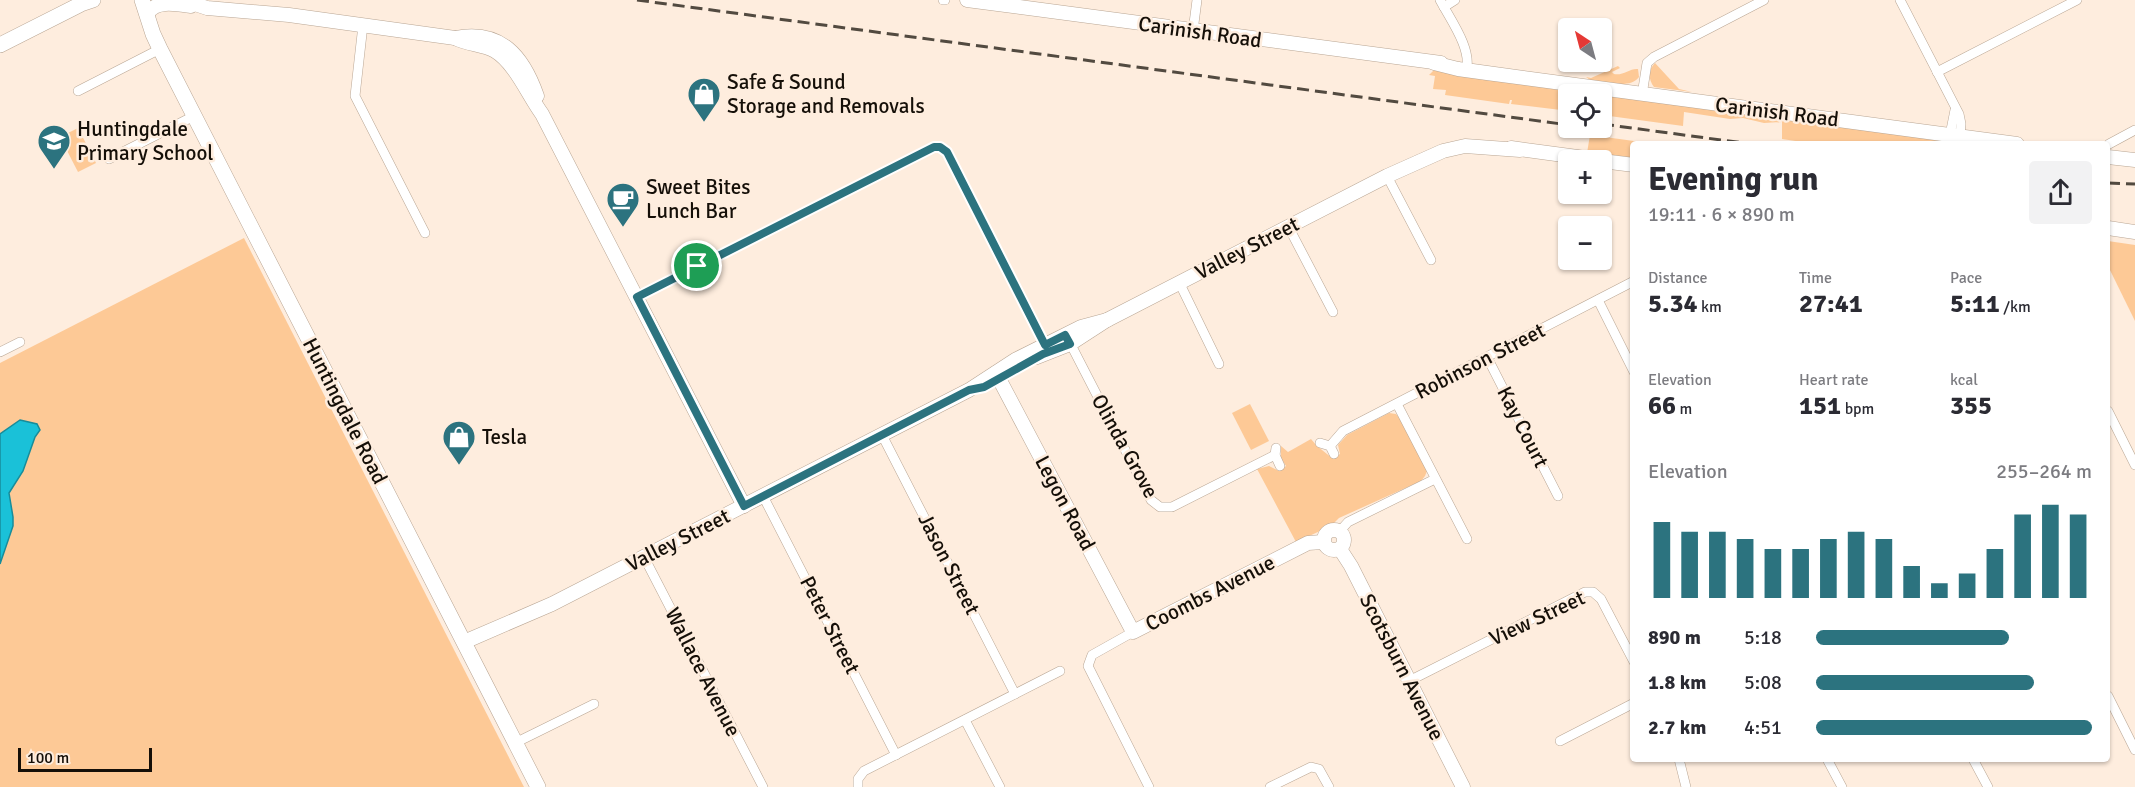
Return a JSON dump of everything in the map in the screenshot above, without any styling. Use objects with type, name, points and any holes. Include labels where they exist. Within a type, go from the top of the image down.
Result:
[{"type":"main road","name":"Huntingdale Road","points":[[129,0],[153,34]]},
{"type":"main road","points":[[0,45],[85,1]]},
{"type":"main road","name":"Huntingdale Road","points":[[145,7],[160,49],[538,787]]},
{"type":"street","points":[[183,0],[455,38],[510,56],[744,506]]},
{"type":"street","name":"Carinish Road","points":[[967,0],[1997,141]]},
{"type":"street","points":[[1193,31],[1197,0]]},
{"type":"street","points":[[1455,0],[1442,3],[1461,41],[1463,67]]},
{"type":"street","points":[[1642,94],[1647,63],[1654,57],[1764,0]]},
{"type":"street","points":[[1900,0],[1954,105],[1955,135]]},
{"type":"street","points":[[1937,72],[2077,0]]},
{"type":"street","points":[[145,7],[162,2],[207,3]]},
{"type":"street","points":[[363,25],[355,96],[425,233]]},
{"type":"street","points":[[78,91],[160,49]]},
{"type":"street","points":[[110,159],[194,116]]},
{"type":"street","points":[[2110,149],[2135,130]]},
{"type":"street","name":"Valley Street","points":[[466,647],[505,624],[515,622],[644,557],[969,390],[984,387],[998,376],[1026,363],[1047,349],[1448,145],[1558,155]]},
{"type":"street","points":[[637,297],[934,147],[940,147],[947,152],[1047,349]]},
{"type":"street","points":[[2110,151],[2135,160]]},
{"type":"street","points":[[1612,162],[1630,165]]},
{"type":"street","points":[[1387,176],[1431,260]]},
{"type":"street","points":[[1288,226],[1333,312]]},
{"type":"street","points":[[2110,228],[2135,232]]},
{"type":"street","points":[[1179,282],[1219,364]]},
{"type":"street","name":"Robinson Street","points":[[1328,448],[1343,431],[1630,284]]},
{"type":"street","points":[[1598,300],[1630,364]]},
{"type":"street","name":"Olinda Grove","points":[[1068,339],[1151,500],[1161,507],[1172,507],[1276,452],[1280,466]]},
{"type":"street","points":[[0,352],[20,342]]},
{"type":"street","name":"Kay Court","points":[[1487,357],[1558,496]]},
{"type":"street","name":"Legon Road","points":[[998,376],[1133,632]]},
{"type":"street","points":[[1397,404],[1467,539]]},
{"type":"street","points":[[2113,433],[2135,465]]},
{"type":"street","name":"Jason Street","points":[[882,435],[1015,694]]},
{"type":"street","points":[[1339,532],[1348,522],[1435,478]]},
{"type":"street","name":"Peter Street","points":[[763,496],[896,754]]},
{"type":"street","points":[[1329,531],[1339,532],[1344,540],[1340,549],[1330,550],[1323,542],[1324,535],[1329,531]]},
{"type":"street","name":"Coombs Avenue","points":[[1149,787],[1090,671],[1088,661],[1092,655],[1308,543],[1323,542]]},
{"type":"street","name":"Scotsburn Avenue","points":[[1340,549],[1351,566],[1464,787]]},
{"type":"street","name":"Wallace Avenue","points":[[644,557],[763,787]]},
{"type":"street","name":"View Street","points":[[1409,681],[1586,592],[1593,592],[1601,599],[1630,654]]},
{"type":"street","points":[[858,787],[858,779],[864,771],[1060,671]]},
{"type":"street","points":[[2110,700],[2135,750]]},
{"type":"street","points":[[516,743],[594,704]]},
{"type":"street","points":[[1560,741],[1630,705]]},
{"type":"street","points":[[965,720],[1000,787]]},
{"type":"street","points":[[1680,762],[1686,787]]},
{"type":"street","points":[[1829,762],[1842,787]]},
{"type":"street","points":[[1974,762],[1984,786]]},
{"type":"street","points":[[1270,787],[1283,784],[1310,767],[1319,769],[1329,787]]},
{"type":"shaded area","points":[[1655,63],[1679,89],[1692,92],[1654,87],[1650,75]]},
{"type":"shaded area","points":[[1435,69],[1558,86],[1558,110],[1511,104],[1512,100],[1509,104],[1445,95],[1446,90],[1433,89],[1435,76],[1429,75]]},
{"type":"shaded area","points":[[1638,69],[1639,77],[1635,81],[1623,84],[1590,80],[1586,77],[1591,78],[1604,72],[1620,74]]},
{"type":"shaded area","points":[[1612,93],[1962,141],[1796,141],[1782,139],[1782,122],[1764,123],[1743,118],[1730,119],[1684,112],[1683,126],[1612,116]]},
{"type":"shaded area","points":[[78,128],[96,163],[78,172],[60,137]]},
{"type":"shaded area","points":[[1590,138],[1634,141],[1630,141],[1630,160],[1612,157],[1612,150],[1588,150]]},
{"type":"shaded area","points":[[244,238],[524,787],[0,787],[0,363]]},
{"type":"shaded area","points":[[2110,241],[2135,245],[2135,321],[2110,270]]},
{"type":"shaded area","points":[[1250,404],[1269,441],[1251,450],[1232,413]]},
{"type":"shaded area","points":[[1389,413],[1396,414],[1400,419],[1427,471],[1425,476],[1421,481],[1339,518],[1331,526],[1296,542],[1257,469],[1269,466],[1279,471],[1286,466],[1281,458],[1281,446],[1288,452],[1311,439],[1332,458],[1340,454],[1338,445],[1347,435]]},
{"type":"water","points":[[20,420],[37,424],[40,430],[35,437],[23,471],[9,493],[13,526],[0,564],[0,434]]},
{"type":"railway","points":[[637,0],[1558,124]]},
{"type":"railway","points":[[1612,125],[1729,141]]},
{"type":"railway","points":[[2110,183],[2135,184]]},
{"type":"place","name":"Safe & Sound Storage and Removals","points":[[704,123]]},
{"type":"place","name":"Huntingdale Primary School","points":[[54,170]]},
{"type":"place","name":"Sweet Bites Lunch Bar","points":[[623,228]]},
{"type":"place","name":"Tesla","points":[[459,466]]},
{"type":"route","points":[[934,147],[940,147],[947,152],[1045,345],[1065,335],[1070,344],[1043,354],[984,387],[969,390],[744,506],[637,297],[697,266],[934,147]]}]
